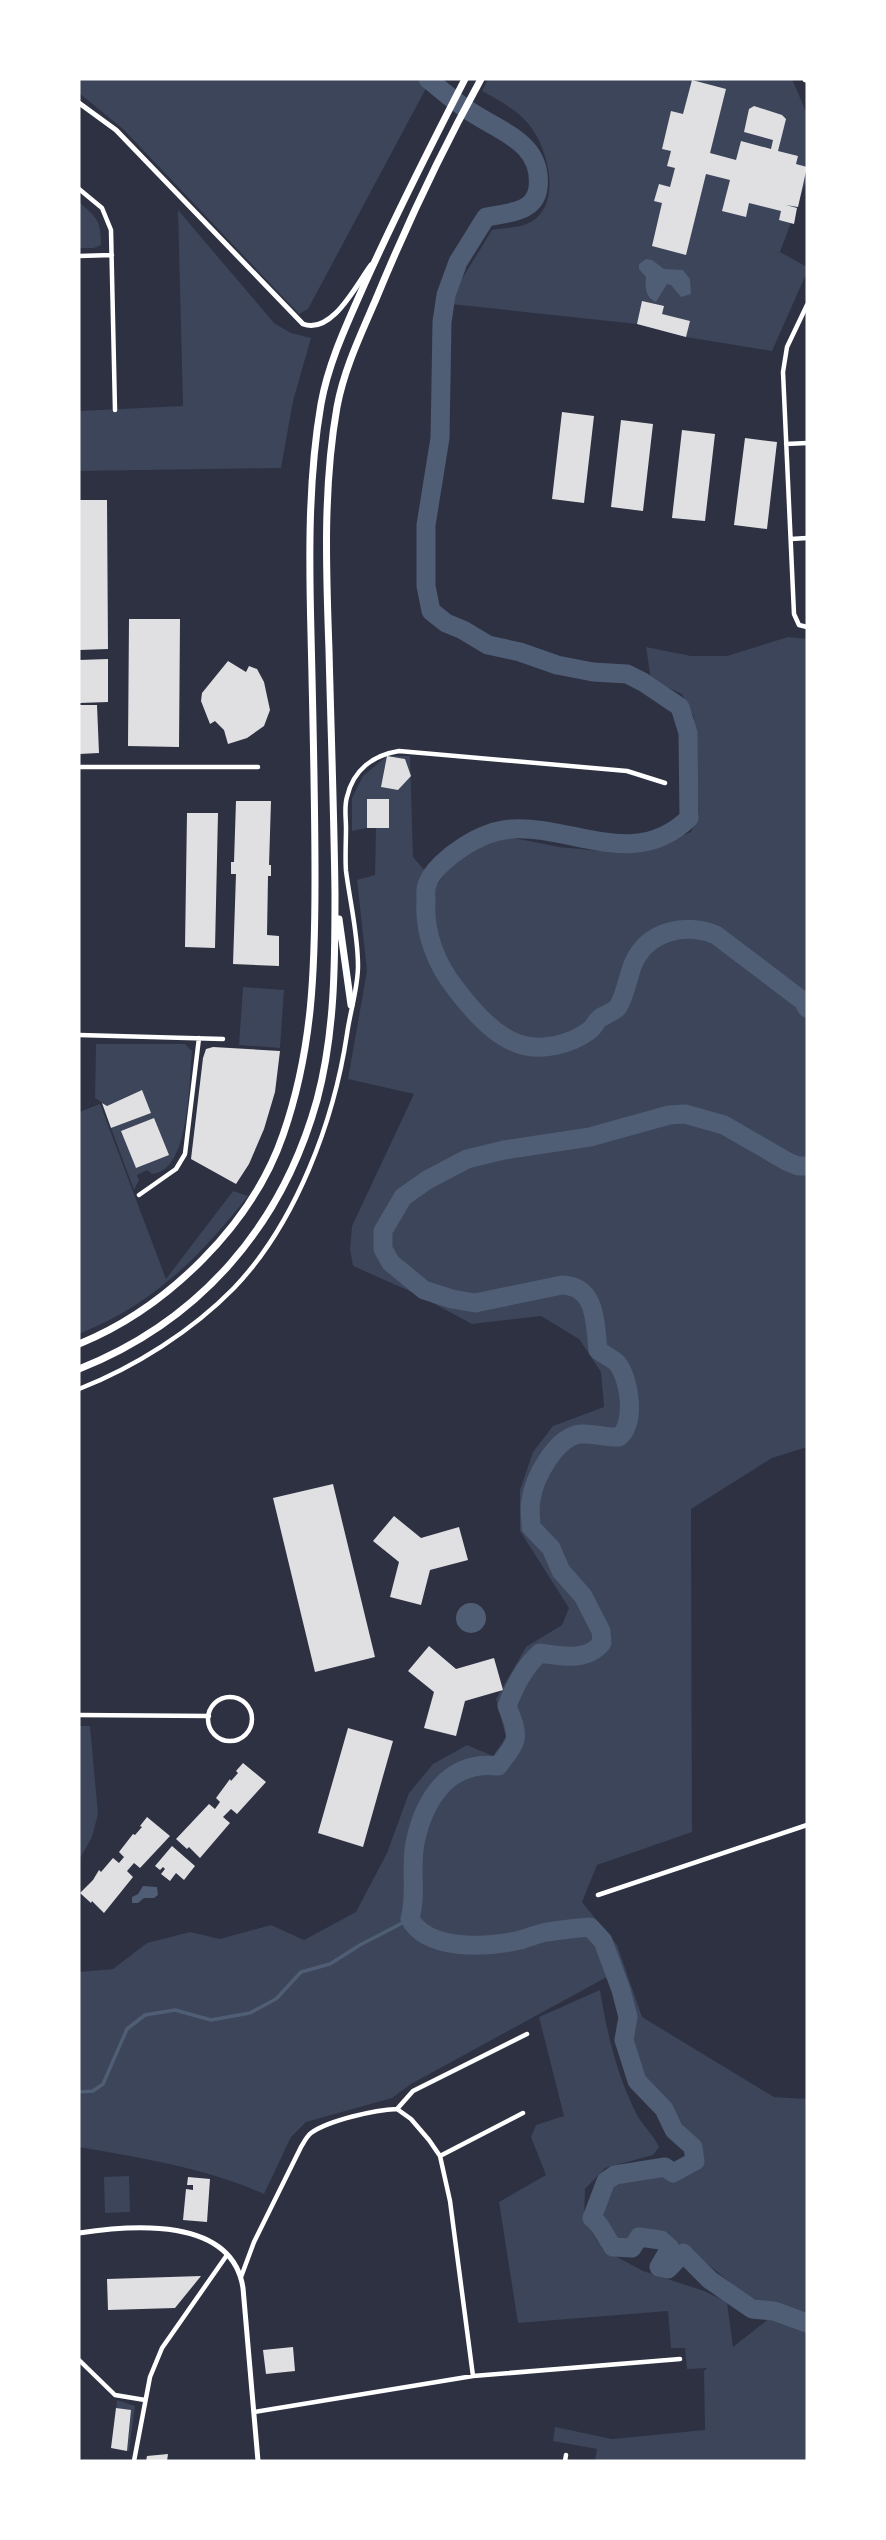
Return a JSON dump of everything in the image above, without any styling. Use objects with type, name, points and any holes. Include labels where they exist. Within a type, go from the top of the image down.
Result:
[{"type":"highway","points":[[79,1344],[140,1310],[181,1281],[207,1255],[240,1216],[261,1183],[283,1136],[301,1068],[315,969],[310,570],[314,467],[321,403],[328,372],[340,340],[376,257],[465,79]]},
{"type":"highway","points":[[79,1369],[123,1350],[165,1324],[198,1298],[226,1270],[262,1225],[282,1188],[317,1101],[326,1054],[333,988],[334,890],[326,566],[330,467],[337,405],[346,373],[397,247],[456,124],[481,79]]},
{"type":"highway","points":[[334,890],[351,1005]]},
{"type":"street","points":[[79,103],[116,130],[303,324],[317,326],[329,320],[376,257]]},
{"type":"street","points":[[79,189],[106,215],[111,230],[115,410]]},
{"type":"street","points":[[79,256],[112,255]]},
{"type":"street","points":[[807,305],[787,347],[783,372],[794,614],[799,625],[807,627]]},
{"type":"street","points":[[786,444],[807,443]]},
{"type":"street","points":[[791,539],[807,538]]},
{"type":"street","points":[[79,1389],[123,1369],[170,1340],[233,1288],[267,1247],[315,1155],[334,1097],[358,968],[346,867],[346,799],[352,781],[361,769],[378,757],[399,751],[627,771],[665,783]]},
{"type":"street","points":[[79,767],[258,767]]},
{"type":"street","points":[[79,1035],[223,1039]]},
{"type":"street","points":[[139,1195],[176,1169],[185,1154],[199,1038]]},
{"type":"street","points":[[228,1697],[242,1700],[251,1712],[252,1719],[248,1732],[243,1737],[229,1741],[222,1740],[213,1733],[208,1716],[215,1703],[228,1697]]},
{"type":"street","points":[[79,1715],[208,1716]]},
{"type":"street","points":[[598,1895],[807,1825]]},
{"type":"street","points":[[397,2109],[413,2091],[527,2034]]},
{"type":"street","points":[[241,2277],[254,2242],[310,2134],[328,2125],[382,2110],[397,2109],[411,2119],[440,2156],[450,2201],[472,2376]]},
{"type":"street","points":[[440,2156],[523,2113]]},
{"type":"street","points":[[79,2233],[152,2228],[181,2230],[214,2243],[227,2254],[241,2277],[258,2461]]},
{"type":"street","points":[[134,2461],[145,2400],[162,2348],[227,2254]]},
{"type":"street","points":[[254,2412],[472,2376],[680,2359]]},
{"type":"street","points":[[79,2360],[115,2395],[145,2400]]},
{"type":"street","points":[[565,2461],[566,2455]]},
{"type":"shaded area","points":[[79,79],[431,79],[308,309],[299,314],[123,129],[79,93]]},
{"type":"shaded area","points":[[488,79],[792,79],[807,114],[807,179],[780,252],[807,267],[807,272],[772,351],[686,337],[637,324],[451,304],[460,282],[492,230],[524,225],[536,218],[544,208],[548,196],[548,168],[539,141],[523,118],[482,91]]},
{"type":"shaded area","points":[[79,202],[94,216],[99,225],[101,245],[94,248],[79,248]]},
{"type":"shaded area","points":[[178,210],[274,323],[291,333],[311,338],[293,401],[281,468],[79,471],[79,411],[183,406]]},
{"type":"shaded area","points":[[646,259],[664,269],[683,270],[690,279],[691,294],[681,297],[667,284],[656,302],[652,300],[647,292],[646,277],[639,269],[639,264]]},
{"type":"shaded area","points":[[788,637],[807,639],[807,1447],[772,1458],[691,1509],[692,1832],[597,1865],[582,1902],[617,1945],[642,2017],[774,2097],[807,2099],[807,2461],[595,2461],[597,2449],[553,2441],[555,2427],[612,2439],[705,2430],[704,2371],[707,2368],[687,2369],[685,2348],[671,2348],[668,2311],[518,2323],[499,2202],[546,2175],[531,2137],[536,2125],[564,2116],[539,2017],[600,1990],[609,2037],[622,2082],[638,2116],[659,2147],[653,2155],[605,2168],[585,2189],[584,2218],[602,2249],[643,2271],[704,2291],[727,2302],[733,2347],[785,2306],[751,2300],[686,2246],[644,2231],[627,2243],[614,2240],[599,2213],[610,2191],[622,2180],[662,2172],[670,2179],[700,2162],[699,2148],[643,2079],[631,2040],[632,2017],[618,1971],[411,2084],[392,2098],[306,2122],[291,2137],[264,2194],[197,2171],[79,2147],[79,1972],[113,1969],[147,1943],[190,1932],[220,1939],[271,1925],[304,1940],[356,1912],[387,1853],[409,1793],[433,1764],[467,1745],[493,1756],[506,1737],[496,1699],[526,1647],[562,1625],[569,1608],[520,1531],[520,1490],[533,1452],[553,1426],[604,1407],[601,1372],[579,1339],[541,1316],[472,1324],[414,1293],[353,1266],[350,1250],[352,1226],[414,1094],[348,1079],[367,971],[357,880],[375,875],[376,828],[389,828],[367,800],[367,828],[352,831],[352,798],[363,776],[387,756],[388,756],[410,756],[413,857],[437,885],[454,862],[480,847],[509,837],[559,847],[611,852],[658,846],[691,832],[699,813],[694,717],[682,694],[651,680],[646,647],[691,656],[727,656]],"holes":[[[388,756],[405,759],[410,775],[398,790],[381,787]]]},
{"type":"shaded area","points":[[243,987],[284,990],[280,1048],[239,1045]]},
{"type":"shaded area","points":[[96,1044],[185,1044],[192,1051],[188,1102],[181,1142],[174,1158],[165,1169],[152,1174],[147,1170],[137,1175],[139,1180],[134,1190],[111,1128],[150,1113],[141,1090],[107,1106],[95,1098]]},
{"type":"shaded area","points":[[100,1104],[166,1279],[233,1191],[248,1196],[211,1240],[173,1277],[130,1308],[79,1334],[79,1112]]},
{"type":"shaded area","points":[[471,1603],[482,1607],[486,1618],[482,1629],[471,1633],[460,1629],[456,1618],[460,1607]]},
{"type":"shaded area","points":[[79,1726],[90,1726],[98,1814],[92,1837],[79,1860]]},
{"type":"shaded area","points":[[143,1886],[157,1887],[158,1895],[132,1903],[132,1897],[138,1894]]},
{"type":"shaded area","points":[[129,2176],[130,2212],[105,2213],[104,2177]]},
{"type":"shaded area","points":[[117,2400],[135,2406],[129,2451],[131,2411],[116,2408]]},
{"type":"building","points":[[692,80],[726,89],[710,153],[736,160],[741,141],[771,149],[773,140],[744,132],[749,109],[754,106],[782,115],[786,119],[778,151],[798,156],[796,164],[807,167],[798,207],[786,205],[797,208],[794,224],[779,220],[781,211],[749,203],[746,217],[722,211],[730,180],[706,174],[686,255],[652,246],[662,203],[654,201],[659,184],[670,187],[675,168],[667,166],[671,151],[662,149],[671,111],[683,114]]},
{"type":"building","points":[[642,301],[664,306],[662,314],[690,321],[686,337],[637,324]]},
{"type":"building","points":[[562,412],[594,416],[584,503],[552,499]]},
{"type":"building","points":[[621,420],[653,424],[643,511],[611,507]]},
{"type":"building","points":[[682,430],[715,434],[705,521],[672,518]]},
{"type":"building","points":[[745,438],[777,442],[767,529],[734,525]]},
{"type":"building","points":[[79,500],[107,500],[108,649],[79,650]]},
{"type":"building","points":[[129,619],[180,619],[179,747],[128,746]]},
{"type":"building","points":[[108,659],[108,702],[79,703],[79,660]]},
{"type":"building","points":[[228,661],[246,672],[249,666],[257,669],[264,682],[270,710],[264,726],[247,738],[228,744],[224,730],[215,721],[210,724],[201,701],[202,693]]},
{"type":"building","points":[[79,705],[97,705],[99,753],[79,754]]},
{"type":"building","points":[[387,756],[405,759],[411,776],[398,790],[381,787]]},
{"type":"building","points":[[367,799],[389,799],[389,828],[367,828]]},
{"type":"building","points":[[236,801],[271,801],[271,876],[268,876],[267,935],[279,936],[279,966],[233,964],[236,874],[231,874],[231,862],[234,862]]},
{"type":"building","points":[[187,813],[218,813],[215,948],[185,947]]},
{"type":"building","points":[[213,1047],[280,1051],[275,1092],[264,1129],[249,1164],[236,1184],[191,1159],[203,1058],[206,1049]]},
{"type":"building","points":[[142,1090],[151,1113],[111,1128],[102,1103],[107,1106]]},
{"type":"building","points":[[154,1118],[169,1155],[136,1168],[121,1131]]},
{"type":"building","points":[[333,1484],[375,1657],[315,1672],[273,1498]]},
{"type":"building","points":[[394,1516],[421,1538],[459,1527],[468,1560],[430,1570],[421,1605],[390,1597],[399,1562],[373,1541]]},
{"type":"building","points":[[429,1646],[456,1669],[494,1658],[503,1690],[465,1701],[456,1736],[424,1728],[434,1692],[408,1671]]},
{"type":"building","points":[[348,1728],[393,1741],[363,1847],[318,1833]]},
{"type":"building","points":[[243,1763],[266,1782],[237,1814],[231,1809],[223,1817],[230,1823],[200,1858],[176,1839],[209,1804],[215,1809],[220,1802],[216,1798],[238,1773],[236,1771]]},
{"type":"building","points":[[147,1817],[170,1836],[140,1868],[134,1863],[127,1871],[133,1877],[104,1913],[80,1893],[113,1858],[119,1863],[124,1857],[119,1852],[142,1827],[140,1826]]},
{"type":"building","points":[[172,1846],[195,1866],[184,1880],[176,1873],[170,1881],[161,1874],[165,1869],[163,1867],[160,1870],[155,1866]]},
{"type":"building","points":[[188,2177],[210,2179],[207,2222],[183,2220],[186,2189],[193,2190],[193,2185],[187,2185]]},
{"type":"building","points":[[201,2276],[175,2308],[108,2310],[107,2279]]},
{"type":"building","points":[[293,2347],[295,2371],[266,2374],[263,2350]]},
{"type":"building","points":[[116,2408],[131,2410],[127,2451],[111,2448]]},
{"type":"building","points":[[168,2454],[167,2461],[146,2461],[147,2456]]},
{"type":"waterway","points":[[428,79],[460,105],[518,141],[534,160],[538,173],[538,188],[531,203],[510,213],[486,217],[458,262],[446,295],[442,322],[440,438],[426,525],[426,586],[431,611],[446,623],[488,645],[520,652],[557,665],[593,672],[627,674],[680,707],[688,733],[689,818],[668,834],[647,842],[603,842],[558,833],[512,829],[492,833],[474,841],[442,864],[432,874],[426,887],[427,925],[437,959],[456,989],[484,1021],[501,1035],[528,1046],[556,1045],[590,1030],[600,1018],[618,1007],[634,962],[641,951],[659,936],[681,930],[704,931],[716,935],[803,1001],[807,1008]]},
{"type":"waterway","points":[[807,1166],[788,1162],[724,1125],[685,1114],[669,1115],[590,1137],[504,1150],[467,1159],[427,1180],[403,1197],[383,1231],[383,1249],[391,1263],[424,1290],[452,1299],[475,1303],[562,1285],[582,1292],[588,1299],[595,1318],[598,1350],[615,1361],[622,1370],[629,1401],[628,1422],[619,1437],[581,1434],[563,1442],[555,1450],[542,1470],[530,1503],[531,1527],[551,1548],[561,1571],[583,1596],[601,1631],[602,1643],[596,1649],[581,1655],[540,1653],[520,1677],[507,1706],[514,1725],[515,1738],[505,1757],[498,1766],[466,1769],[453,1776],[432,1798],[415,1843],[410,1919],[430,1937],[443,1942],[473,1945],[503,1943],[547,1932],[590,1927],[603,1941],[621,1990],[628,2017],[624,2040],[637,2081],[664,2109],[674,2130],[693,2147],[695,2161],[673,2173],[665,2167],[615,2175],[606,2181],[592,2218],[599,2224],[613,2247],[632,2248],[639,2237],[661,2240],[670,2248],[659,2267],[668,2269],[683,2253],[710,2280],[752,2309],[774,2311],[807,2323]]},
{"type":"waterway","points":[[79,2092],[93,2091],[103,2084],[127,2029],[145,2015],[175,2010],[211,2020],[250,2013],[276,1999],[301,1972],[330,1964],[410,1919]]}]
